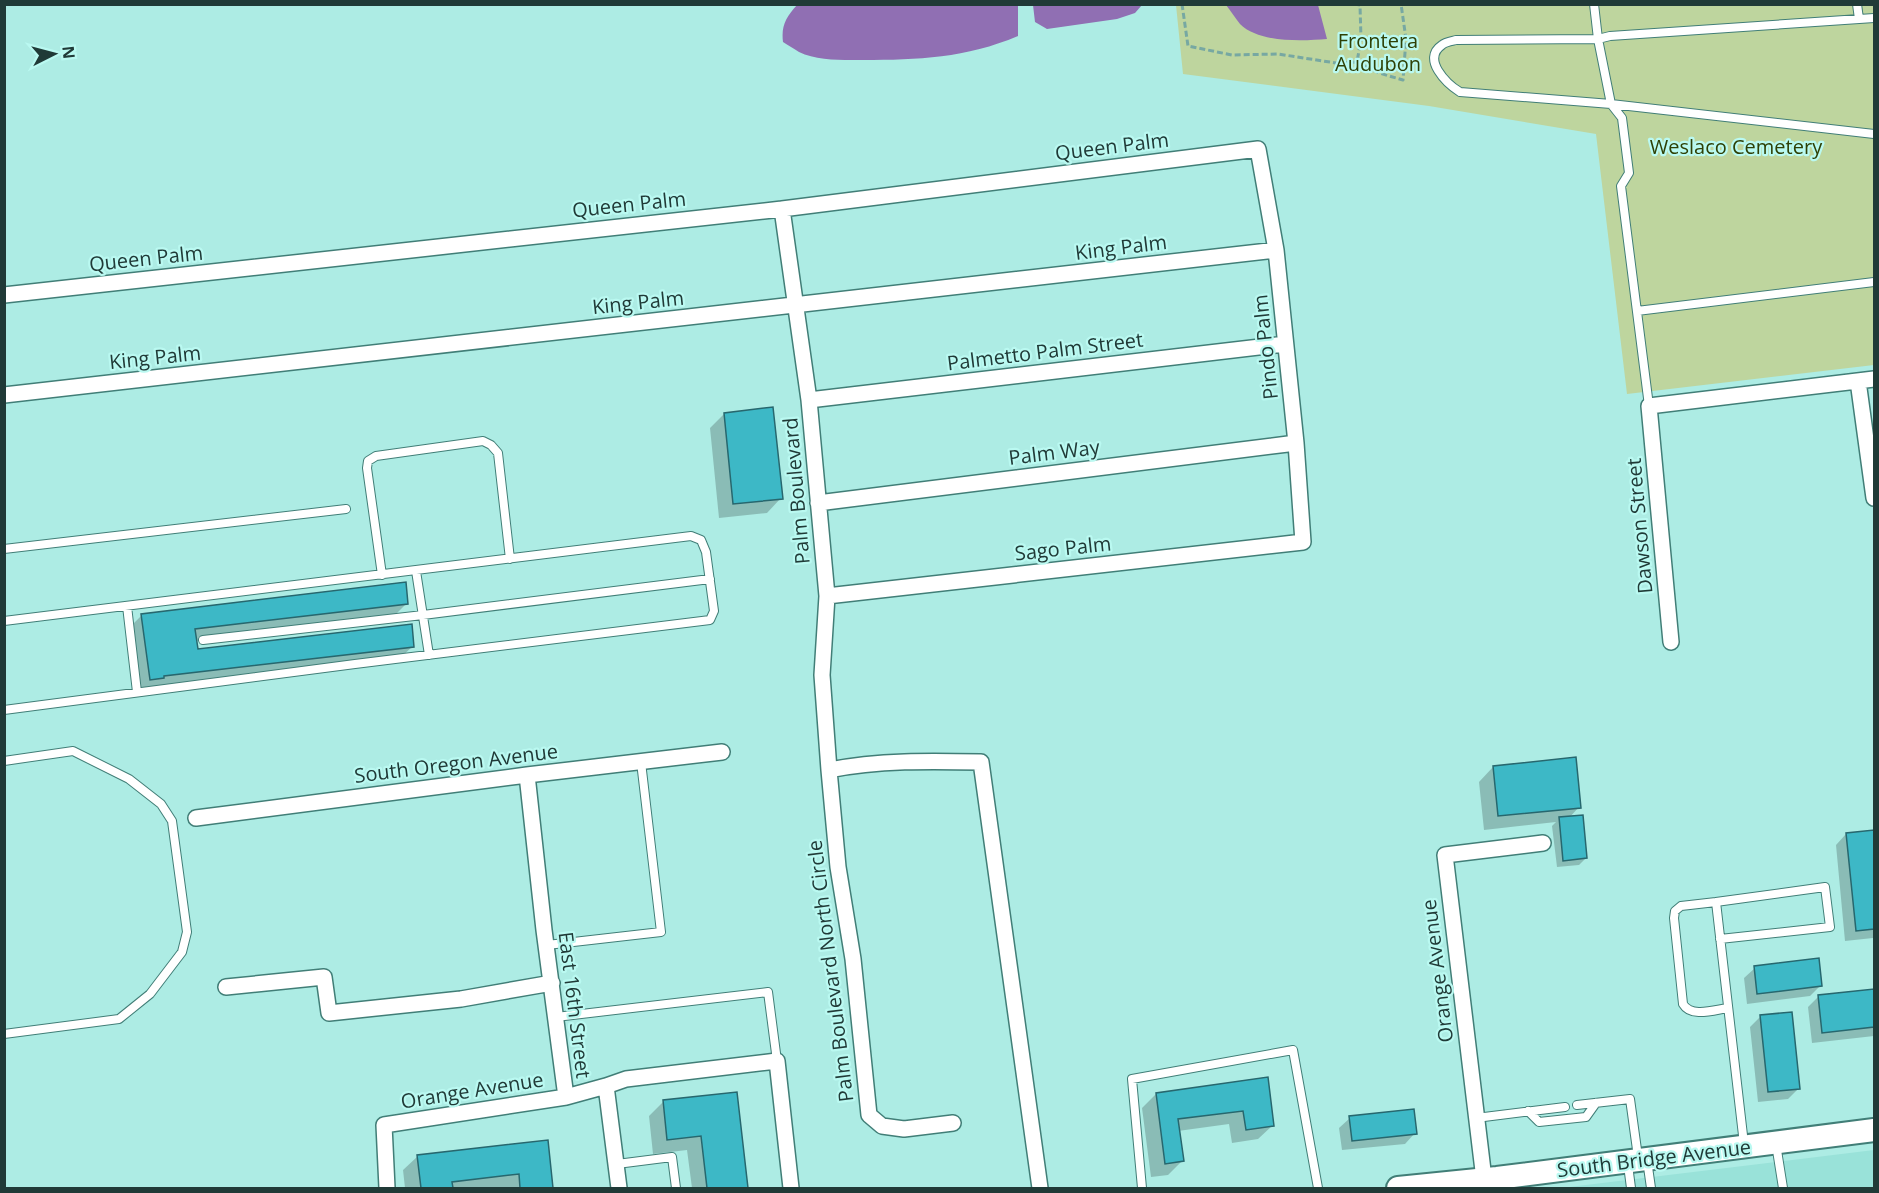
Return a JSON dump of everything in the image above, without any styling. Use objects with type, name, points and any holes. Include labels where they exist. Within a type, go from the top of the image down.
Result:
[{"type":"street","name":"Queen Palm","points":[[4,295],[783,208],[1258,149]]},
{"type":"street","name":"Pindo Palm","points":[[1258,149],[1276,250],[1296,443],[1303,542]]},
{"type":"street","name":"Palm Boulevard","points":[[783,208],[809,400],[827,596],[822,675],[829,770]]},
{"type":"street","name":"King Palm","points":[[4,395],[1276,250]]},
{"type":"street","name":"Palmetto Palm Street","points":[[809,400],[1285,344]]},
{"type":"street","points":[[1649,406],[1875,379]]},
{"type":"street","points":[[1858,381],[1875,498]]},
{"type":"street","name":"Dawson Street","points":[[1649,406],[1671,642]]},
{"type":"street","name":"Palm Way","points":[[818,503],[1296,443]]},
{"type":"street","name":"Sago Palm","points":[[827,596],[1303,542]]},
{"type":"street","name":"South Oregon Avenue","points":[[196,818],[722,752]]},
{"type":"street","points":[[829,770],[860,764],[927,761],[981,762],[1040,1188]]},
{"type":"street","name":"Palm Boulevard North Circle","points":[[829,770],[838,867],[853,959],[868,1115],[882,1126],[904,1129],[953,1124]]},
{"type":"street","name":"East 16th Street","points":[[527,775],[566,1097],[606,1086],[619,1188]]},
{"type":"street","name":"Orange Avenue","points":[[1493,1182],[1476,1118],[1444,855],[1543,843]]},
{"type":"street","points":[[226,987],[324,977],[329,1013],[461,999],[552,983]]},
{"type":"street","points":[[606,1086],[626,1079],[777,1061],[791,1188]]},
{"type":"street","name":"Orange Avenue","points":[[387,1188],[384,1125],[566,1097]]},
{"type":"street","name":"South Bridge Avenue","points":[[1398,1188],[1493,1182],[1638,1159],[1875,1130]]},
{"type":"lane","points":[[1594,4],[1598,39],[1611,104],[1622,118],[1629,173],[1621,186],[1649,406]]},
{"type":"lane","points":[[1857,4],[1858,19]]},
{"type":"lane","points":[[1875,18],[1610,36],[1598,39],[1456,40],[1442,44],[1435,57],[1440,76],[1449,86],[1460,92],[1611,104],[1875,134]]},
{"type":"lane","points":[[1637,311],[1875,282]]},
{"type":"lane","points":[[382,575],[368,461],[376,456],[483,441],[492,445],[498,453],[510,559]]},
{"type":"lane","points":[[4,549],[346,509]]},
{"type":"lane","points":[[4,621],[691,536],[701,540],[706,552],[714,610],[710,620],[4,710]]},
{"type":"lane","points":[[416,571],[429,655]]},
{"type":"lane","points":[[203,640],[710,579]]},
{"type":"lane","points":[[127,606],[137,692]]},
{"type":"lane","points":[[4,761],[73,751],[129,779],[161,804],[172,821],[187,932],[182,952],[150,994],[119,1019],[4,1034]]},
{"type":"lane","points":[[547,945],[661,932],[641,762]]},
{"type":"lane","points":[[1720,939],[1830,927],[1826,887],[1681,906],[1675,911],[1683,1004],[1691,1011],[1728,1008]]},
{"type":"lane","points":[[1716,902],[1744,1146]]},
{"type":"lane","points":[[556,1017],[768,992],[777,1061]]},
{"type":"lane","points":[[1142,1188],[1132,1079],[1293,1050],[1318,1188]]},
{"type":"lane","points":[[1577,1105],[1630,1099],[1638,1159],[1651,1188]]},
{"type":"lane","points":[[1528,1111],[1539,1122],[1586,1116],[1596,1103]]},
{"type":"lane","points":[[1476,1118],[1565,1107]]},
{"type":"lane","points":[[1775,1143],[1783,1188]]},
{"type":"lane","points":[[616,1164],[672,1157],[676,1188]]},
{"type":"lane","points":[[1631,1188],[1638,1159]]},
{"type":"path","points":[[1182,4],[1188,46],[1232,55],[1278,54],[1336,63],[1357,62],[1379,73],[1402,80],[1406,39],[1401,4]]},
{"type":"path","points":[[1354,4],[1360,5],[1361,39],[1357,62]]},
{"type":"shaded area","points":[[1033,4],[1142,5],[1135,13],[1117,19],[1047,29],[1035,22]]},
{"type":"shaded area","points":[[797,5],[1018,5],[1018,36],[980,49],[942,56],[883,60],[822,58],[806,55],[783,42],[785,22]]},
{"type":"shaded area","points":[[1226,5],[1318,5],[1327,39],[1281,39],[1258,35],[1240,24]]},
{"type":"shaded area","points":[[1874,1150],[1874,1188],[1561,1188]]},
{"type":"green space","name":"Weslaco Cemetery","points":[[1176,5],[1874,5],[1874,365],[1627,394],[1596,134],[1429,106],[1183,74]]},
{"type":"building","points":[[773,407],[783,499],[733,504],[724,413]]},
{"type":"building","points":[[406,582],[408,604],[195,629],[198,649],[412,624],[414,647],[164,676],[164,678],[150,680],[141,614]]},
{"type":"building","points":[[1576,757],[1581,808],[1498,816],[1493,766]]},
{"type":"building","points":[[1583,815],[1587,858],[1563,861],[1559,817]]},
{"type":"building","points":[[1874,830],[1874,929],[1856,931],[1846,833]]},
{"type":"building","points":[[1819,958],[1822,986],[1757,994],[1754,966]]},
{"type":"building","points":[[1874,989],[1874,1027],[1822,1033],[1818,995]]},
{"type":"building","points":[[1792,1012],[1800,1089],[1768,1092],[1760,1015]]},
{"type":"building","points":[[1268,1077],[1274,1126],[1246,1130],[1243,1111],[1178,1119],[1184,1161],[1165,1164],[1156,1093]]},
{"type":"building","points":[[737,1092],[748,1188],[707,1188],[701,1136],[667,1140],[663,1100]]},
{"type":"building","points":[[1414,1109],[1417,1134],[1352,1141],[1349,1116]]},
{"type":"building","points":[[548,1140],[553,1188],[520,1188],[519,1174],[452,1182],[453,1188],[421,1188],[417,1155]]},
{"type":"park label","name":"Frontera Audubon","points":[[1378,52]]}]
